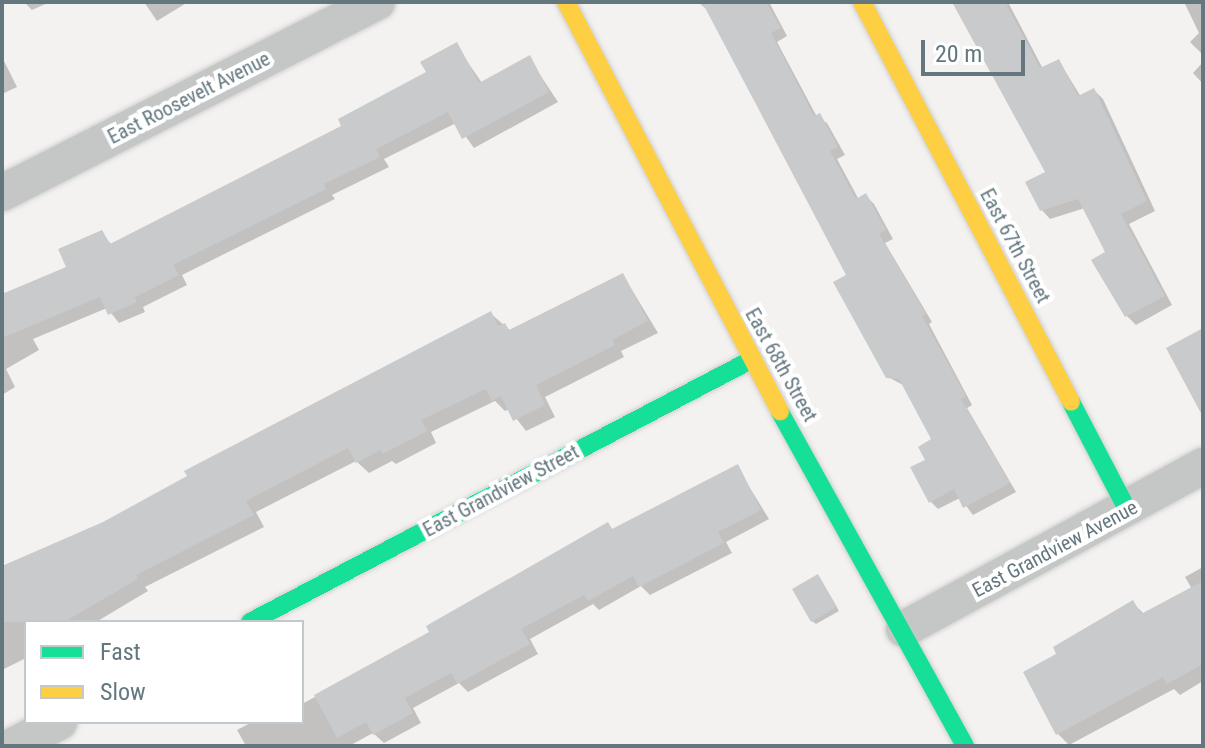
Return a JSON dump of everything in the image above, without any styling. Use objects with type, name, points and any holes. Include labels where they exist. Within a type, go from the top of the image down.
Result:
[{"type":"street","name":"East Roosevelt Avenue","points":[[2,193],[377,2]]},
{"type":"street","name":"East 68th Street","points":[[566,2],[751,360],[904,629],[965,746]]},
{"type":"street","name":"East 67th Street","points":[[862,2],[1128,511]]},
{"type":"street","name":"East Grandview Street","points":[[254,620],[751,360]]},
{"type":"street","name":"East Grandview Avenue","points":[[904,629],[1128,511],[1203,466]]},
{"type":"street","points":[[13,746],[55,724]]},
{"type":"building","points":[[702,2],[766,2],[781,28],[771,33],[814,116],[820,113],[838,147],[830,151],[856,199],[866,193],[886,230],[879,234],[926,314],[922,316],[966,396],[961,399],[1010,483],[963,508],[954,489],[929,503],[910,467],[925,460],[918,447],[931,439],[899,379],[886,378],[833,282],[846,275]]},
{"type":"building","points":[[952,2],[1005,2],[1040,68],[1059,59],[1078,96],[1094,88],[1147,201],[1121,214],[1165,296],[1125,317],[1091,260],[1105,252],[1078,199],[1040,211],[1025,182],[1045,172]]},
{"type":"building","points":[[457,42],[479,83],[530,55],[549,92],[462,139],[448,112],[376,149],[380,157],[324,184],[326,189],[173,265],[179,275],[135,297],[137,302],[108,315],[100,297],[2,338],[2,294],[66,267],[58,249],[102,230],[110,244],[341,126],[338,119],[426,72],[420,62]]},
{"type":"building","points":[[623,273],[648,321],[612,340],[615,345],[536,385],[545,405],[513,421],[501,396],[492,401],[486,389],[421,420],[427,431],[383,454],[381,450],[356,463],[348,448],[246,501],[254,515],[136,575],[138,579],[67,620],[2,622],[2,566],[103,522],[187,476],[184,471],[491,311],[498,326],[505,323],[509,330]]},
{"type":"building","points":[[1203,328],[1203,417],[1166,348]]},
{"type":"building","points":[[738,464],[761,510],[718,532],[724,543],[639,587],[633,576],[588,601],[584,595],[521,629],[530,644],[457,684],[451,673],[405,698],[413,713],[373,735],[366,722],[337,738],[314,695],[429,632],[426,626],[608,522],[612,529]]},
{"type":"building","points":[[818,574],[837,607],[811,622],[792,589]]},
{"type":"building","points":[[1203,581],[1203,664],[1167,684],[1163,677],[1056,735],[1023,672],[1056,654],[1053,647],[1133,600],[1141,614]]},
{"type":"traffic: fast","points":[[254,620],[751,360]]},
{"type":"traffic: fast","points":[[1071,402],[1128,511]]},
{"type":"traffic: fast","points":[[780,412],[965,746]]},
{"type":"traffic: slow","points":[[566,2],[780,412]]},
{"type":"traffic: slow","points":[[862,2],[1071,402]]}]
